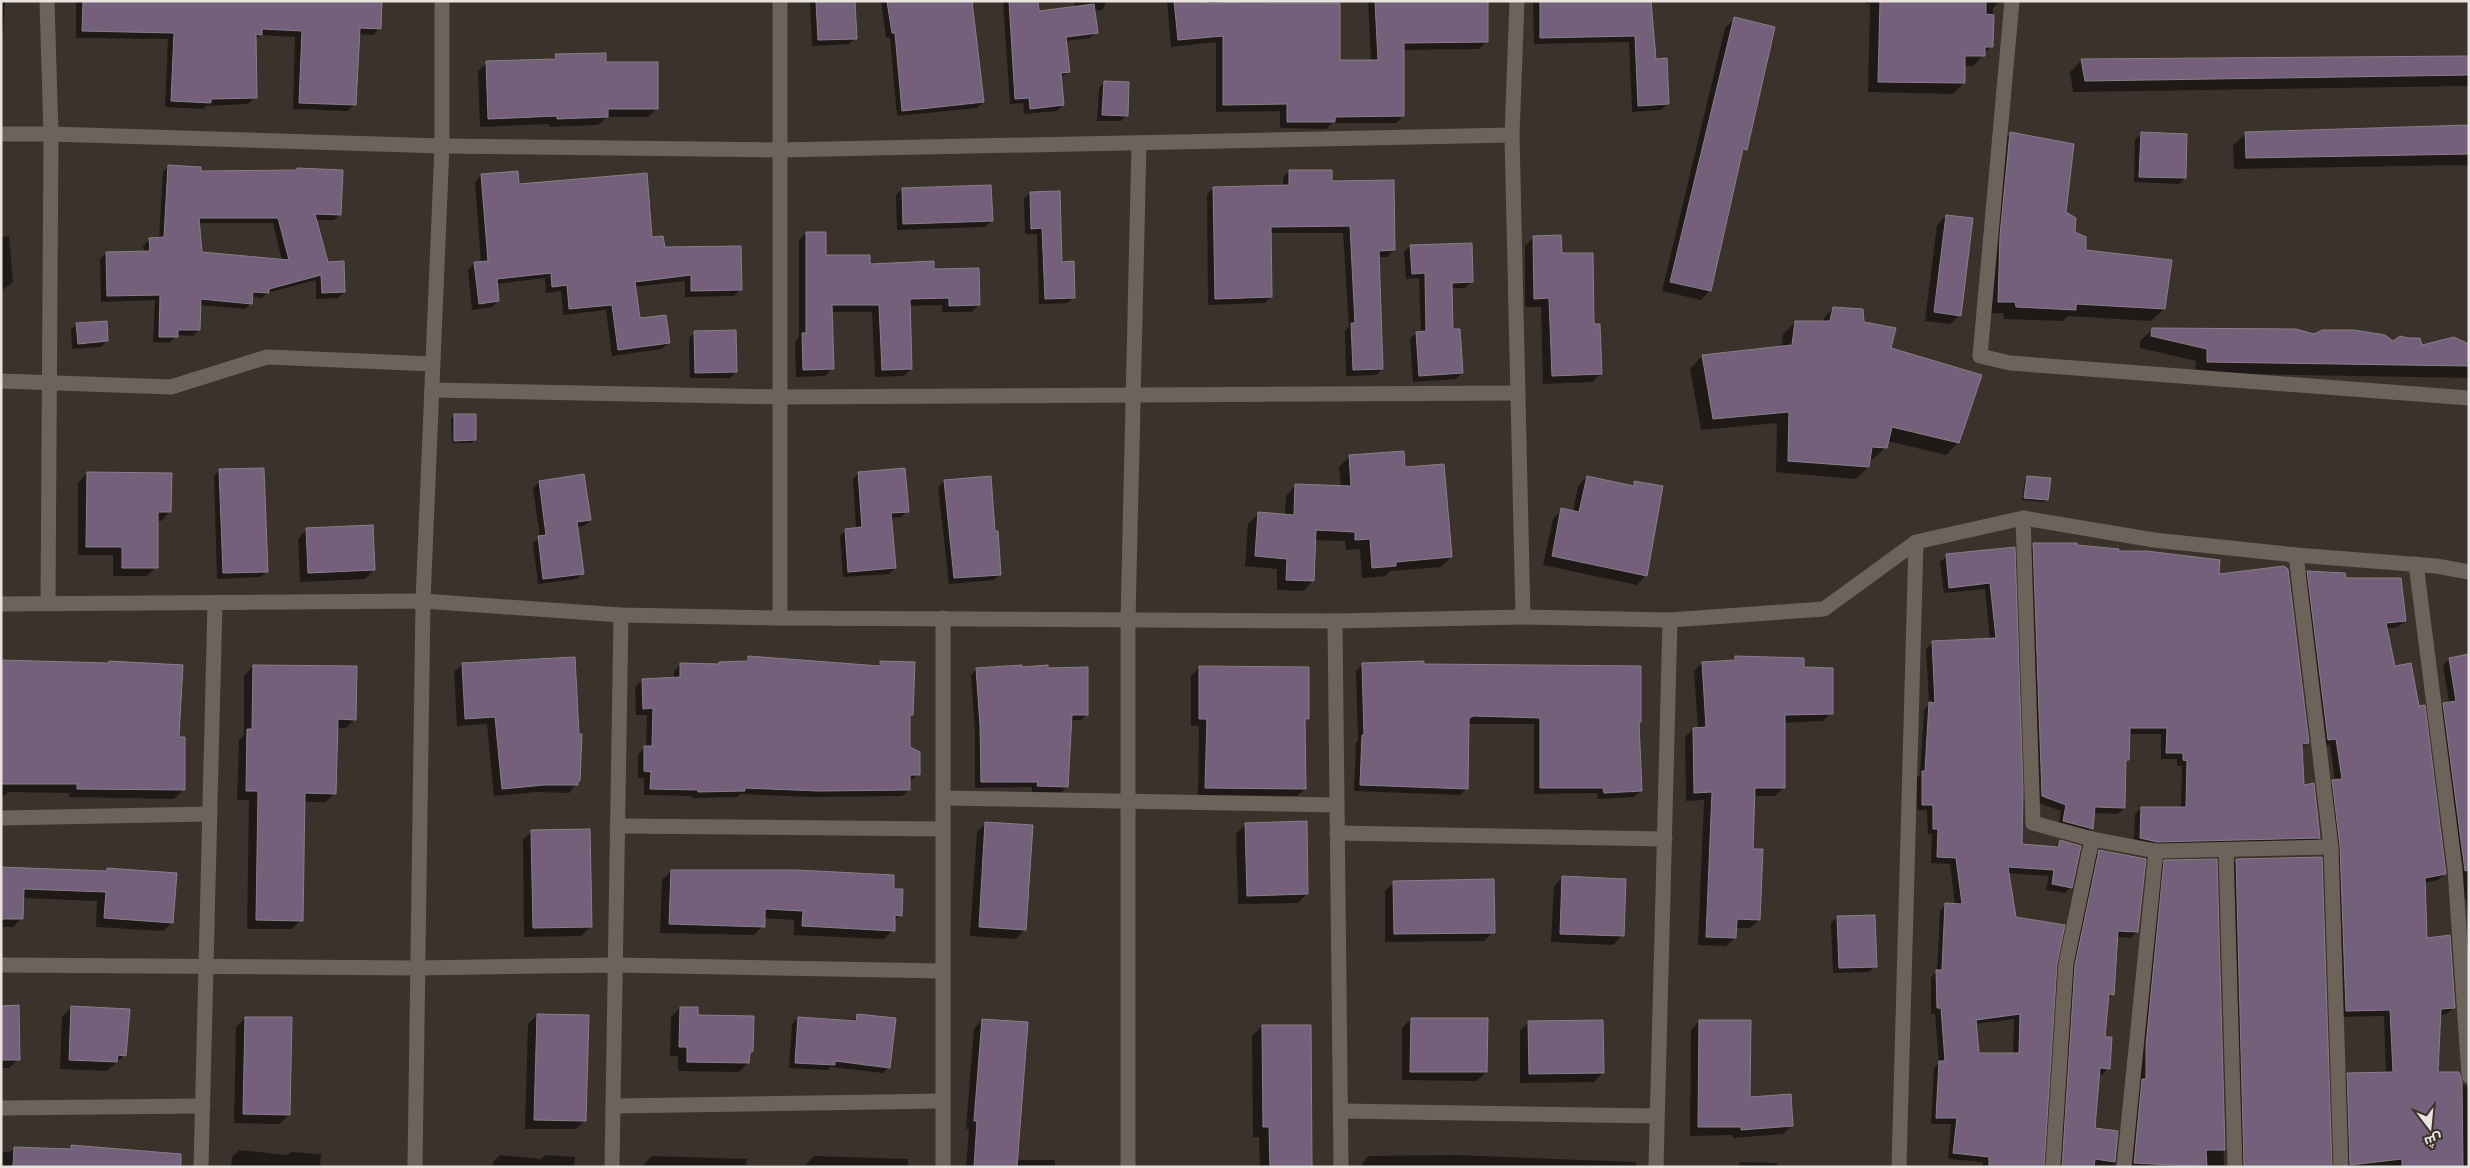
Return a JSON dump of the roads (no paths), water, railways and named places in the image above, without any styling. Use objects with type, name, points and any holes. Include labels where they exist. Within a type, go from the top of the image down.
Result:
[{"type":"street","points":[[47,1],[51,134],[48,604]]},
{"type":"street","points":[[415,1167],[424,601],[442,146],[442,1]]},
{"type":"street","points":[[780,1],[780,618]]},
{"type":"street","points":[[1517,1],[1512,134],[1523,617]]},
{"type":"street","points":[[2012,1],[1980,356],[2010,363],[2469,398]]},
{"type":"street","points":[[1,134],[442,146],[780,150],[1512,134]]},
{"type":"street","points":[[1128,1167],[1128,620],[1139,143]]},
{"type":"street","points":[[1,381],[171,388],[266,357],[433,364]]},
{"type":"street","points":[[432,390],[781,397],[1518,393]]},
{"type":"street","points":[[1,604],[424,601],[620,615],[780,618],[1335,621],[1523,617],[1670,620],[1824,609],[1916,542],[2023,518],[2154,540],[2296,555],[2416,564],[2469,572]]},
{"type":"street","points":[[2023,518],[2033,823],[2092,839],[2156,851],[2331,847]]},
{"type":"street","points":[[1899,1167],[1916,542]]},
{"type":"street","points":[[2296,555],[2331,847],[2341,1167]]},
{"type":"street","points":[[2416,564],[2456,869],[2466,1003],[2469,1076]]},
{"type":"street","points":[[201,1167],[215,602]]},
{"type":"street","points":[[612,1167],[620,615]]},
{"type":"street","points":[[943,618],[943,1167]]},
{"type":"street","points":[[1656,1167],[1656,1116],[1666,839],[1670,620]]},
{"type":"street","points":[[1335,621],[1341,1167]]},
{"type":"street","points":[[943,798],[1337,805]]},
{"type":"street","points":[[1,818],[210,814]]},
{"type":"street","points":[[617,826],[943,829]]},
{"type":"street","points":[[1338,833],[1666,839]]},
{"type":"street","points":[[2053,1167],[2066,964],[2092,839]]},
{"type":"street","points":[[2226,850],[2235,1167]]},
{"type":"street","points":[[2124,1167],[2156,851]]},
{"type":"street","points":[[1,965],[417,968],[615,965],[943,971]]},
{"type":"street","points":[[613,1106],[943,1101]]},
{"type":"street","points":[[1,1108],[203,1106]]},
{"type":"street","points":[[1340,1111],[1656,1116]]}]
